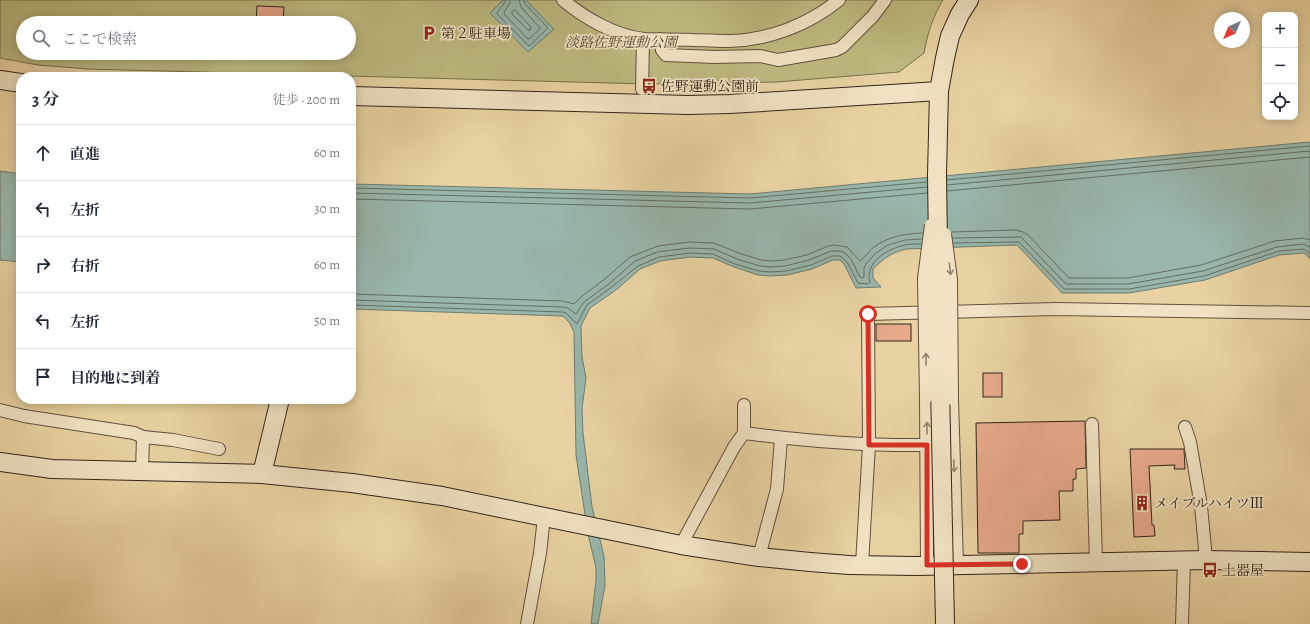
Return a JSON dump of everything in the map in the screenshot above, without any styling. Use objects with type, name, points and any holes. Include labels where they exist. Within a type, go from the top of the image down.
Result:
[{"type":"street","points":[[563,0],[574,10],[594,22],[619,32],[643,39],[730,41],[745,40],[773,34],[802,24],[828,9],[839,0]]},
{"type":"street","points":[[660,39],[662,50],[666,55],[715,57],[760,56],[778,60],[830,51],[842,47],[873,16],[885,0]]},
{"type":"street","points":[[946,624],[939,372],[937,175],[939,91],[944,58],[950,36],[960,14],[969,0]]},
{"type":"street","points":[[642,89],[643,39]]},
{"type":"street","points":[[0,80],[16,82]]},
{"type":"street","points":[[356,96],[702,105],[776,102],[939,91]]},
{"type":"street","points":[[927,565],[927,445],[924,278],[937,175]]},
{"type":"street","points":[[937,175],[951,279],[952,399],[957,565]]},
{"type":"street","points":[[862,565],[869,445],[868,314],[1056,309],[1310,314]]},
{"type":"street","points":[[262,474],[279,404]]},
{"type":"street","points":[[681,545],[734,447],[744,433],[744,405]]},
{"type":"street","points":[[0,410],[24,416],[219,449]]},
{"type":"street","points":[[1092,424],[1096,563]]},
{"type":"street","points":[[1185,427],[1190,442],[1201,506],[1206,560]]},
{"type":"street","points":[[744,433],[781,438],[869,445],[927,445]]},
{"type":"street","points":[[142,472],[143,437]]},
{"type":"street","points":[[759,557],[777,489],[781,438]]},
{"type":"street","points":[[0,462],[52,469],[262,474],[329,480],[442,496],[681,545],[759,557],[810,562],[862,565],[957,565],[1206,560],[1310,562]]},
{"type":"street","points":[[527,624],[540,553],[544,517]]},
{"type":"street","points":[[1182,624],[1184,561]]},
{"type":"green space","name":"淡路佐野運動公園","points":[[0,0],[943,0],[936,12],[924,53],[899,72],[777,82],[648,84],[356,76],[356,72],[199,72],[87,69],[38,65],[0,58]]},
{"type":"water","points":[[503,0],[526,0],[554,29],[528,52],[490,13]]},
{"type":"water","points":[[1310,142],[1310,259],[1304,253],[1279,255],[1205,280],[1129,293],[1062,293],[1017,245],[906,249],[896,252],[888,256],[873,269],[873,278],[881,287],[856,288],[844,264],[840,260],[833,260],[812,269],[787,275],[770,276],[758,275],[713,258],[690,257],[660,261],[640,269],[616,290],[590,308],[581,326],[582,357],[586,378],[582,408],[583,433],[592,507],[604,556],[605,585],[598,624],[591,624],[596,568],[588,534],[576,455],[574,332],[569,322],[563,316],[356,309],[356,184],[750,194]]},
{"type":"water","points":[[0,171],[16,173],[16,262],[0,260]]},
{"type":"building","points":[[257,6],[284,7],[283,16],[256,16]]},
{"type":"building","points":[[876,324],[911,324],[911,341],[876,341]]},
{"type":"building","points":[[983,373],[1002,373],[1002,397],[983,397]]},
{"type":"building","points":[[1085,421],[1086,468],[1076,469],[1076,479],[1073,479],[1073,491],[1059,491],[1060,520],[1023,521],[1023,534],[1019,534],[1019,553],[978,553],[976,423]]},
{"type":"building","points":[[1130,449],[1184,449],[1185,469],[1174,469],[1175,465],[1149,466],[1152,525],[1154,525],[1155,536],[1134,537]]},
{"type":"place","name":"第２駐車場","points":[[429,33]]},
{"type":"place","name":"佐野運動公園前","points":[[649,86]]},
{"type":"place","name":"メイプルハイツⅢ","points":[[1142,503]]},
{"type":"place","name":"土器屋","points":[[1210,570]]},
{"type":"route","points":[[868,314],[869,445],[927,445],[927,565],[1022,564]]}]
